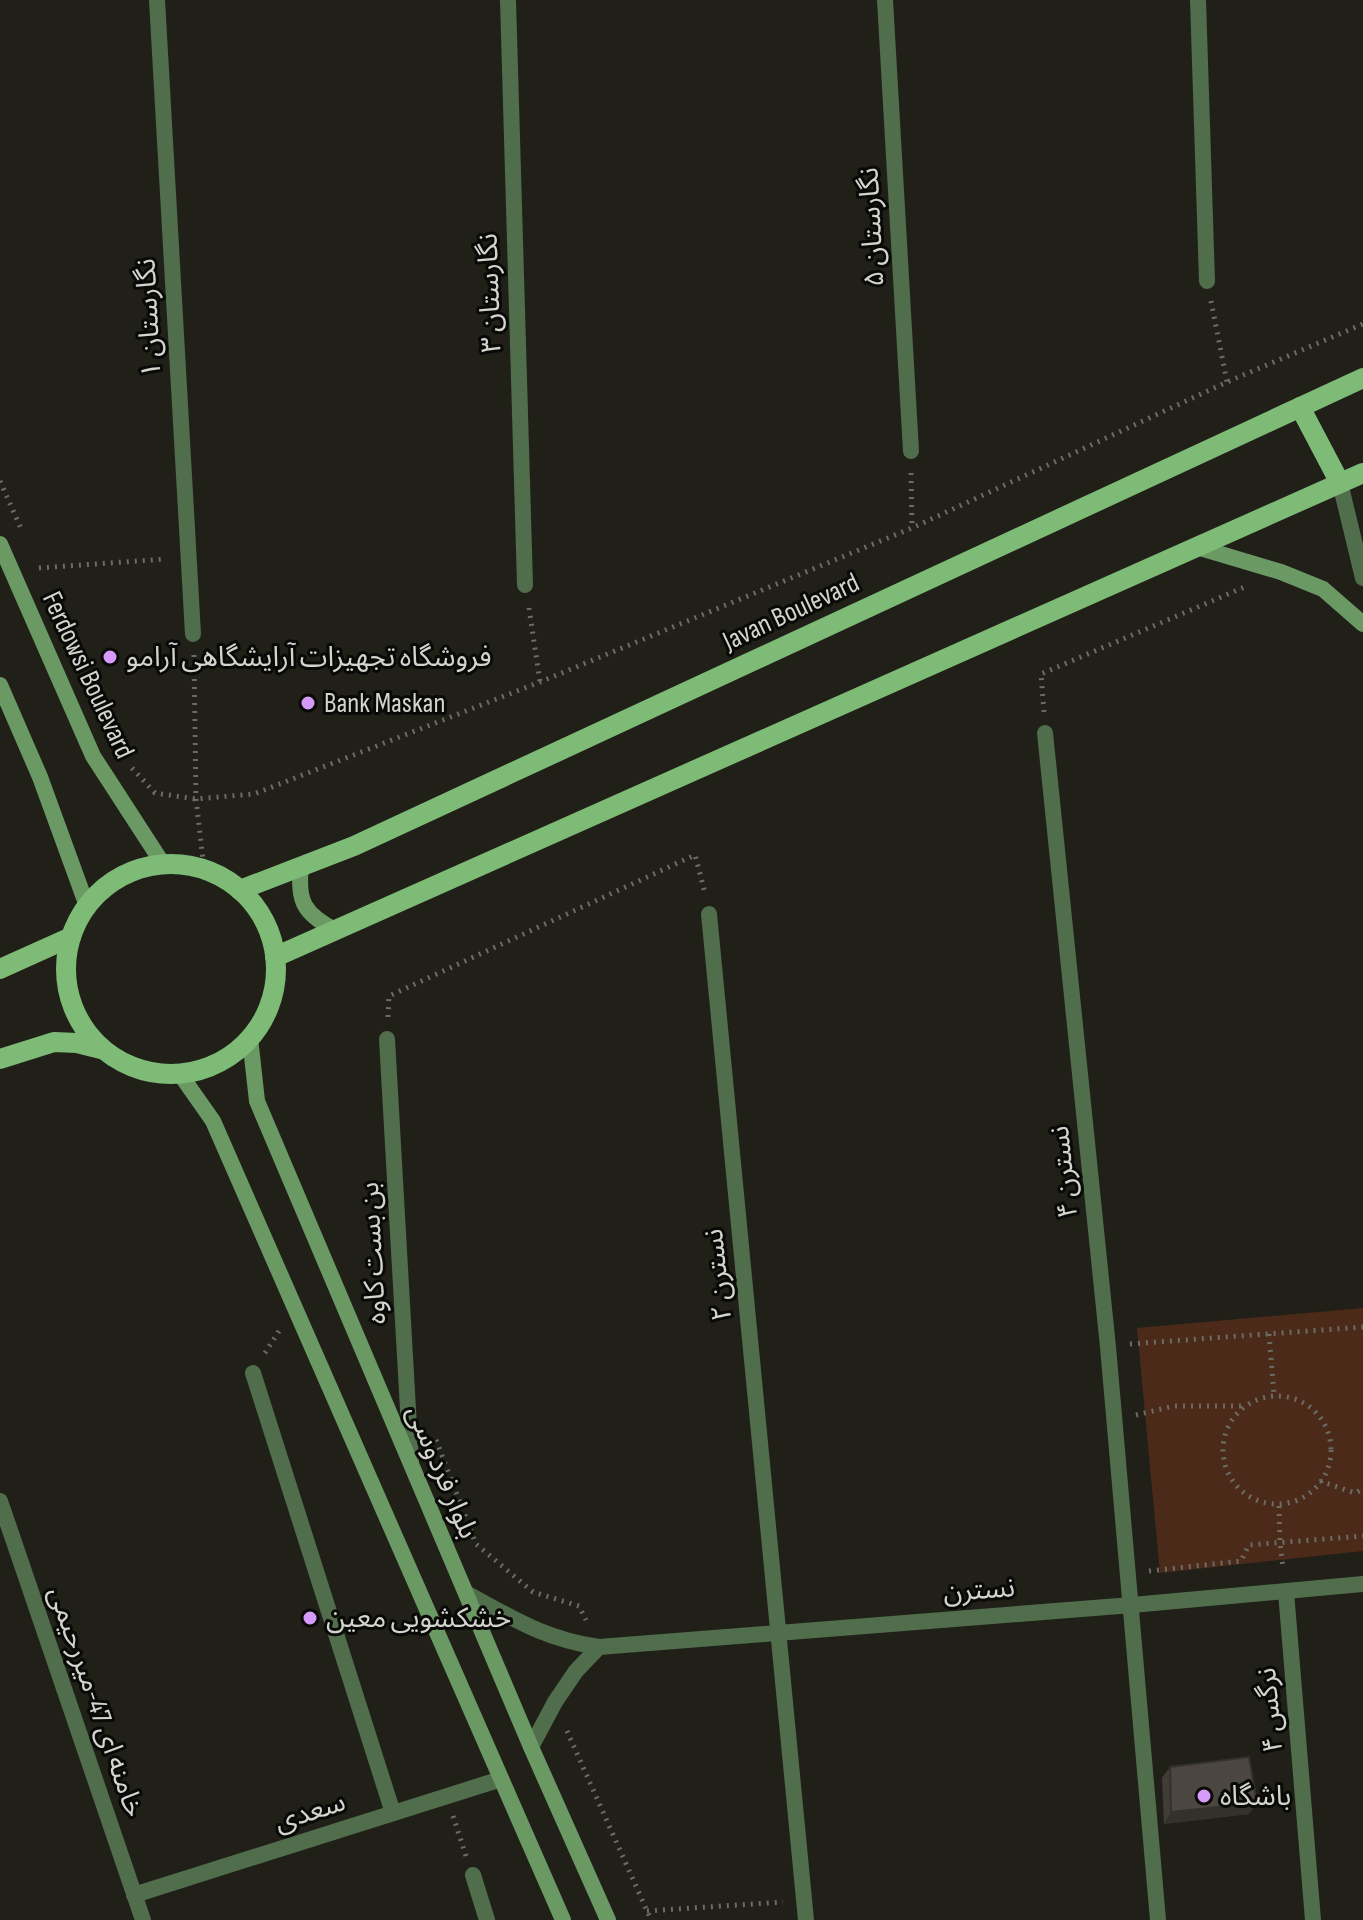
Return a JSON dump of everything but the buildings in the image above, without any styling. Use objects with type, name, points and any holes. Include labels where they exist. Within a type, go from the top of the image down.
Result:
[{"type":"main road","name":"Javan Boulevard","points":[[240,890],[354,846],[1363,378]]},
{"type":"main road","points":[[1300,407],[1340,483]]},
{"type":"main road","points":[[275,957],[1363,473]]},
{"type":"main road","name":"Ferdowsi Boulevard","points":[[0,544],[93,756],[163,864]]},
{"type":"main road","points":[[1197,547],[1281,572],[1323,589],[1363,624]]},
{"type":"main road","points":[[0,685],[40,777],[87,906]]},
{"type":"main road","points":[[163,864],[184,864],[204,869],[240,890],[264,920],[275,957],[273,992],[268,1008],[250,1038],[236,1052],[218,1063],[180,1074],[139,1069],[104,1050],[78,1018],[66,979],[71,937],[87,906],[113,881],[129,873],[163,864]]},
{"type":"main road","points":[[301,867],[299,886],[305,906],[317,921],[335,930]]},
{"type":"main road","points":[[0,969],[71,937]]},
{"type":"main road","name":"بلوار فردوسی","points":[[250,1038],[257,1101],[531,1747],[608,1920]]},
{"type":"main road","points":[[0,1059],[54,1042],[77,1043],[104,1050]]},
{"type":"main road","points":[[180,1074],[213,1121],[563,1920]]},
{"type":"street","name":"نگارستان ۱","points":[[157,0],[193,634]]},
{"type":"street","name":"نگارستان ۳","points":[[508,0],[525,585]]},
{"type":"street","name":"نگارستان ۵","points":[[885,0],[911,451]]},
{"type":"street","points":[[1198,0],[1207,281]]},
{"type":"street","points":[[1340,483],[1363,578]]},
{"type":"street","name":"نسترن ۴","points":[[1045,733],[1108,1347],[1158,1920]]},
{"type":"street","name":"نسترن ۲","points":[[709,914],[806,1920]]},
{"type":"street","name":"بن بست کاوه","points":[[387,1039],[411,1464]]},
{"type":"street","points":[[253,1373],[393,1813]]},
{"type":"street","name":"خامنه ای 47-میررحیمی","points":[[0,1501],[143,1920]]},
{"type":"street","name":"نسترن","points":[[466,1593],[536,1631],[573,1643],[599,1647],[1363,1584]]},
{"type":"street","name":"نرگس ۴","points":[[1286,1592],[1313,1920]]},
{"type":"street","points":[[531,1747],[576,1671],[599,1647]]},
{"type":"street","name":"سعدی","points":[[134,1895],[501,1779]]},
{"type":"street","points":[[473,1875],[487,1920]]},
{"type":"path","points":[[1207,281],[1227,382]]},
{"type":"path","points":[[130,766],[155,793],[196,799],[254,794],[540,682],[912,528],[1227,382],[1363,324]]},
{"type":"path","points":[[911,451],[912,528]]},
{"type":"path","points":[[0,481],[26,539]]},
{"type":"path","points":[[45,582],[39,568],[189,558]]},
{"type":"path","points":[[1045,733],[1041,674],[1281,572]]},
{"type":"path","points":[[525,585],[540,682]]},
{"type":"path","points":[[193,634],[196,799],[204,869]]},
{"type":"path","points":[[387,1039],[389,996],[695,855],[709,914]]},
{"type":"path","points":[[253,1373],[294,1307]]},
{"type":"path","points":[[1122,1345],[1363,1327]]},
{"type":"path","points":[[1269,1334],[1274,1394]]},
{"type":"path","points":[[1128,1417],[1174,1406],[1242,1406],[1274,1394],[1308,1403],[1329,1430],[1330,1465],[1311,1494],[1279,1506],[1246,1497],[1224,1470],[1223,1435],[1242,1406]]},
{"type":"path","points":[[432,1431],[476,1544],[533,1592],[579,1606],[599,1647]]},
{"type":"path","points":[[1320,1481],[1355,1493],[1363,1489]]},
{"type":"path","points":[[1279,1506],[1286,1592]]},
{"type":"path","points":[[1140,1572],[1241,1561],[1249,1545],[1363,1536]]},
{"type":"path","points":[[555,1702],[651,1920]]},
{"type":"path","points":[[446,1796],[473,1875]]},
{"type":"path","points":[[647,1911],[804,1901]]},
{"type":"shaded area","points":[[1363,1308],[1363,1551],[1160,1573],[1137,1328]]},
{"type":"place","name":"فروشگاه تجهیزات آرایشگاهی آرامو","points":[[110,657]]},
{"type":"place","name":"Bank Maskan","points":[[308,703]]},
{"type":"place","name":"خشکشویی معین","points":[[310,1618]]},
{"type":"place","name":"باشگاه","points":[[1204,1796]]}]
